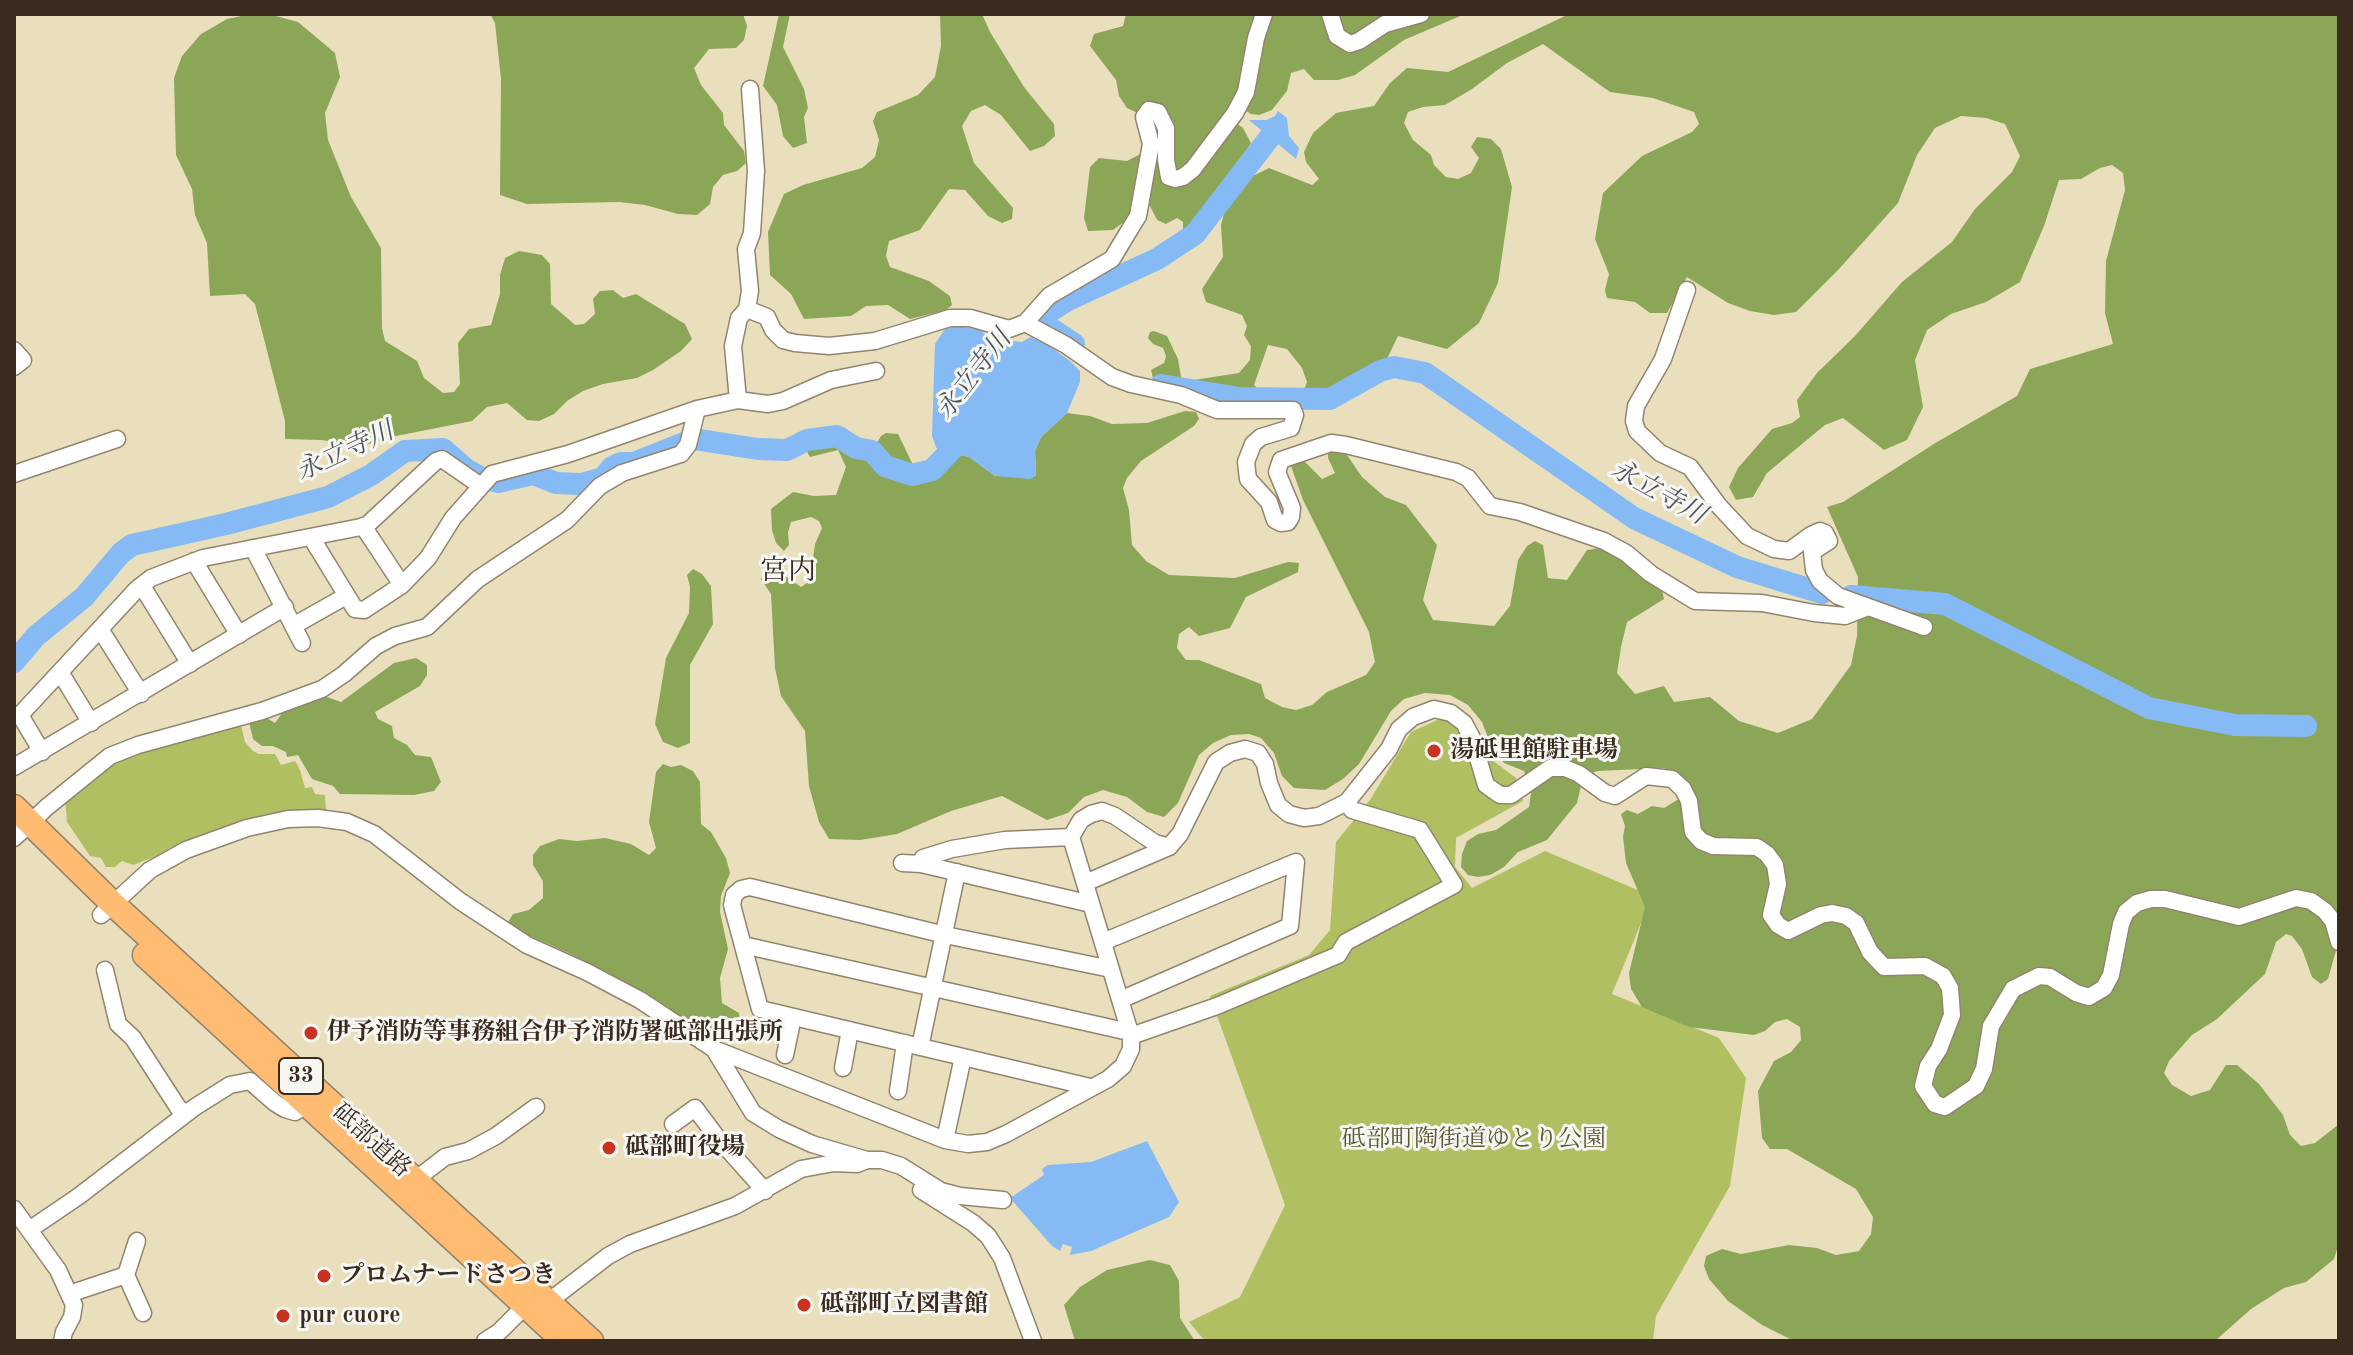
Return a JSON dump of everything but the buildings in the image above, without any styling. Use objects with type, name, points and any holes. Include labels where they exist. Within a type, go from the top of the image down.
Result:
[{"type":"highway","name":"砥部道路","points":[[18,827],[537,1304],[591,1341]]},
{"type":"highway","name":"砥部道路","points":[[314,1100],[415,1180],[537,1304],[564,1341]]},
{"type":"street","points":[[747,309],[767,317],[773,330],[783,340],[829,346],[875,341],[950,318],[970,318],[1009,329],[1025,323],[1049,296],[1112,259],[1138,216],[1151,144],[1144,117],[1149,110],[1158,112],[1166,128],[1169,177],[1183,177],[1193,169],[1235,113],[1246,92],[1254,46],[1264,14]]},
{"type":"street","points":[[1330,14],[1337,36],[1350,44],[1385,24],[1421,14]]},
{"type":"street","points":[[738,400],[733,346],[739,318],[747,309],[750,291],[746,249],[752,233],[756,171],[750,89]]},
{"type":"street","points":[[1687,290],[1663,359],[1636,406],[1634,421],[1637,431],[1660,453],[1690,467],[1737,527],[1762,544],[1789,551],[1820,531],[1825,533],[1829,541],[1812,552],[1814,570],[1820,581],[1838,596],[1924,627]]},
{"type":"street","points":[[1025,323],[1066,345],[1112,377],[1131,384],[1181,395],[1217,410],[1293,410],[1295,415],[1291,428],[1261,437],[1253,444],[1246,462],[1248,479],[1269,502],[1275,520],[1281,523],[1288,522],[1292,508],[1277,472],[1281,460],[1331,443],[1346,445],[1456,472],[1468,478],[1490,506],[1505,507],[1604,541],[1695,601],[1762,603],[1845,616],[1868,607]]},
{"type":"street","points":[[14,350],[23,360],[14,367]]},
{"type":"street","points":[[311,537],[355,609],[364,610],[402,585],[428,558],[453,518],[486,481],[697,409],[738,400],[768,404],[783,401],[831,380],[876,371]]},
{"type":"street","points":[[18,827],[110,756],[138,745],[262,711],[322,689],[376,646],[395,636],[427,627],[478,579],[567,520],[600,486],[622,473],[674,458],[685,450],[697,409]]},
{"type":"street","points":[[14,474],[117,439]]},
{"type":"street","points":[[42,752],[20,715],[142,586],[168,570],[194,561],[363,526],[442,459],[486,481]]},
{"type":"street","points":[[363,526],[402,585]]},
{"type":"street","points":[[253,548],[302,643]]},
{"type":"street","points":[[194,561],[239,635]]},
{"type":"street","points":[[142,586],[190,664]]},
{"type":"street","points":[[293,626],[346,596]]},
{"type":"street","points":[[14,767],[285,607]]},
{"type":"street","points":[[100,629],[141,694]]},
{"type":"street","points":[[60,672],[91,723]]},
{"type":"street","points":[[1085,883],[1169,847],[1180,834],[1216,762],[1230,753],[1245,749],[1258,753],[1265,764],[1278,805],[1289,814],[1304,818],[1319,816],[1347,802],[1389,749],[1399,729],[1413,717],[1434,709],[1451,713],[1464,723],[1472,738],[1486,785],[1500,795],[1511,795],[1550,768],[1565,768],[1579,774],[1605,793],[1615,796],[1646,776],[1672,779],[1683,789],[1689,801],[1693,832],[1701,841],[1713,846],[1757,847],[1775,865],[1778,884],[1771,915],[1778,925],[1788,931],[1821,915],[1832,913],[1846,916],[1856,923],[1870,952],[1884,967],[1925,966],[1943,976],[1950,988],[1952,1015],[1939,1049],[1928,1066],[1923,1086],[1935,1104],[1945,1107],[1976,1086],[1984,1069],[1991,1026],[2013,989],[2025,980],[2050,977],[2089,997],[2104,988],[2111,975],[2121,924],[2126,912],[2137,903],[2165,899],[2239,917],[2296,898],[2311,901],[2325,911],[2333,921],[2339,942]]},
{"type":"street","points":[[743,945],[1130,1034],[1217,1006],[1338,955],[1346,942],[1454,885],[1420,830],[1352,810],[1347,802]]},
{"type":"street","points":[[107,910],[150,870],[186,850],[247,828],[288,819],[318,818],[347,822],[374,834],[460,901],[527,945],[640,1000],[714,1049],[945,1140],[968,1144],[987,1142],[1006,1134],[1108,1079],[1123,1066],[1131,1049],[1130,1034],[1071,837],[1081,820],[1102,811],[1115,816],[1155,843],[1169,847]]},
{"type":"street","points":[[921,864],[923,858],[965,847],[1005,840],[1071,837]]},
{"type":"street","points":[[1103,942],[1296,862],[1290,926],[1120,1000]]},
{"type":"street","points":[[902,863],[921,864],[1091,904]]},
{"type":"street","points":[[898,1091],[933,988],[957,872]]},
{"type":"street","points":[[1090,1087],[760,1009],[732,905],[734,895],[750,887],[945,935],[1111,969]]},
{"type":"street","points":[[105,970],[118,1024],[133,1038],[179,1109],[187,1113]]},
{"type":"street","points":[[785,1055],[793,1017]]},
{"type":"street","points":[[843,1068],[850,1030]]},
{"type":"street","points":[[714,1049],[753,1113],[779,1129],[812,1144],[901,1166],[941,1191],[1003,1200]]},
{"type":"street","points":[[945,1140],[963,1057]]},
{"type":"street","points":[[29,1230],[79,1196],[187,1113],[230,1085],[250,1081],[285,1109],[295,1112],[314,1100]]},
{"type":"street","points":[[415,1180],[445,1157],[468,1151],[536,1107]]},
{"type":"street","points":[[673,1124],[695,1108],[765,1191]]},
{"type":"street","points":[[485,1341],[630,1244],[735,1206],[801,1169],[874,1160],[973,1223],[988,1236],[1002,1258],[1033,1341]]},
{"type":"street","points":[[14,1209],[58,1270],[74,1305],[62,1341]]},
{"type":"street","points":[[137,1241],[126,1275],[143,1313]]},
{"type":"street","points":[[69,1294],[126,1275]]},
{"type":"green space","points":[[251,14],[298,22],[335,53],[340,77],[325,113],[328,140],[351,197],[381,248],[382,328],[385,341],[417,361],[424,378],[443,393],[454,392],[460,384],[458,343],[469,329],[491,325],[500,294],[500,275],[505,258],[519,251],[542,255],[550,264],[551,304],[575,325],[584,324],[595,314],[593,299],[600,291],[613,290],[623,298],[636,294],[685,324],[692,339],[681,351],[653,370],[637,378],[583,391],[554,414],[539,421],[527,420],[507,403],[487,407],[472,421],[361,446],[285,439],[285,421],[255,304],[245,294],[210,296],[207,243],[195,215],[192,189],[176,155],[174,78],[182,56],[201,34],[227,19]]},
{"type":"green space","points":[[490,14],[743,14],[747,26],[744,40],[736,48],[709,49],[694,68],[701,85],[723,113],[724,125],[744,151],[746,163],[737,171],[723,175],[713,187],[710,204],[697,215],[619,202],[527,204],[500,195],[501,79],[495,23]]},
{"type":"green space","points":[[779,14],[790,14],[783,47],[804,89],[808,108],[804,117],[807,143],[793,148],[783,136],[777,105],[763,86]]},
{"type":"green space","points":[[940,14],[982,14],[1024,87],[1054,124],[1055,136],[1044,146],[1030,151],[1001,115],[985,105],[971,111],[962,126],[974,163],[1013,208],[1012,219],[1002,223],[988,216],[965,190],[949,189],[920,230],[889,241],[886,256],[890,267],[929,281],[950,296],[952,305],[946,310],[910,319],[888,305],[866,306],[851,316],[804,319],[791,294],[770,275],[768,232],[784,194],[803,185],[862,168],[875,157],[879,140],[873,121],[877,112],[918,95],[935,77],[941,46]]},
{"type":"green space","points":[[1126,14],[1465,14],[1404,40],[1355,75],[1338,80],[1314,80],[1304,69],[1291,73],[1287,91],[1272,110],[1259,115],[1251,114],[1235,104],[1225,115],[1243,128],[1251,143],[1198,226],[1186,233],[1183,222],[1177,218],[1166,224],[1157,220],[1149,204],[1133,203],[1128,219],[1113,230],[1088,231],[1084,218],[1090,167],[1099,158],[1127,161],[1156,146],[1158,130],[1155,121],[1127,108],[1119,96],[1116,80],[1090,46],[1094,34],[1123,26]]},
{"type":"green space","points":[[1569,14],[2339,14],[2339,940],[2328,979],[2321,984],[2312,977],[2302,949],[2292,936],[2286,934],[2276,942],[2265,974],[2217,1019],[2192,1035],[2169,1061],[2164,1073],[2172,1085],[2191,1096],[2210,1090],[2226,1065],[2237,1065],[2259,1084],[2283,1115],[2290,1135],[2301,1146],[2315,1143],[2339,1124],[2339,1243],[2334,1259],[2306,1282],[2284,1288],[2251,1309],[2215,1341],[1794,1341],[1762,1325],[1728,1301],[1709,1279],[1704,1266],[1706,1256],[1722,1249],[1741,1254],[1789,1245],[1817,1248],[1836,1255],[1859,1251],[1871,1234],[1873,1217],[1856,1189],[1787,1149],[1770,1149],[1762,1138],[1758,1091],[1774,1061],[1791,1052],[1801,1040],[1800,1027],[1787,1019],[1775,1022],[1754,1035],[1689,1027],[1642,1007],[1631,989],[1629,973],[1645,907],[1626,863],[1625,826],[1621,814],[1627,810],[1638,814],[1652,806],[1664,808],[1682,797],[1675,778],[1664,768],[1597,771],[1583,777],[1577,803],[1547,840],[1518,852],[1504,867],[1490,875],[1478,877],[1468,875],[1461,867],[1467,841],[1478,834],[1496,830],[1529,807],[1531,793],[1524,771],[1504,763],[1492,748],[1482,722],[1468,705],[1450,695],[1425,693],[1404,699],[1391,711],[1359,764],[1325,790],[1294,788],[1282,776],[1274,753],[1261,738],[1249,734],[1231,735],[1213,743],[1199,755],[1178,803],[1164,817],[1147,812],[1127,797],[1103,790],[1084,797],[1068,813],[1047,820],[1002,796],[951,811],[897,834],[860,840],[829,839],[819,822],[809,786],[805,731],[781,696],[775,668],[771,594],[761,579],[766,572],[787,577],[801,587],[810,581],[815,544],[822,528],[819,521],[811,517],[791,522],[789,545],[784,551],[776,543],[771,509],[793,492],[814,496],[836,495],[846,467],[838,450],[810,457],[806,450],[815,444],[837,439],[865,456],[871,453],[881,436],[898,434],[916,471],[933,475],[956,454],[969,457],[995,476],[1036,475],[1035,451],[1041,437],[1067,413],[1090,416],[1112,424],[1147,423],[1185,411],[1196,412],[1199,419],[1194,426],[1141,461],[1127,478],[1123,488],[1129,510],[1132,545],[1146,561],[1169,575],[1235,578],[1288,562],[1299,563],[1298,572],[1246,597],[1230,628],[1199,636],[1189,627],[1179,634],[1177,648],[1186,660],[1199,660],[1261,684],[1265,698],[1282,707],[1296,710],[1312,705],[1327,692],[1366,675],[1375,662],[1369,632],[1303,500],[1291,466],[1302,459],[1322,479],[1335,473],[1328,451],[1343,449],[1362,477],[1385,497],[1406,505],[1437,545],[1423,600],[1433,620],[1494,626],[1510,606],[1518,560],[1527,546],[1535,541],[1543,545],[1548,578],[1567,580],[1587,550],[1607,547],[1661,585],[1664,599],[1627,622],[1617,673],[1635,694],[1664,686],[1674,702],[1710,697],[1739,721],[1778,733],[1812,719],[1851,665],[1857,636],[1858,577],[1827,507],[1843,502],[2017,396],[2030,369],[2113,344],[2105,313],[2106,261],[2125,190],[2123,173],[2112,165],[2081,179],[2059,180],[2044,226],[2020,282],[1986,302],[1951,314],[1927,330],[1915,360],[1923,407],[1907,440],[1884,450],[1843,418],[1825,425],[1767,473],[1753,497],[1736,500],[1729,487],[1738,468],[1772,429],[1800,417],[1797,400],[1817,373],[1855,336],[1902,282],[1952,242],[1975,209],[2012,172],[2020,156],[2005,124],[1986,118],[1961,116],[1935,128],[1917,155],[1898,203],[1796,312],[1774,315],[1750,311],[1728,303],[1687,277],[1667,313],[1650,313],[1635,302],[1607,298],[1605,290],[1609,274],[1595,239],[1603,193],[1642,156],[1692,132],[1699,124],[1694,112],[1653,98],[1610,92],[1543,44],[1507,63],[1445,105],[1408,112],[1404,123],[1413,140],[1431,155],[1434,165],[1446,177],[1458,179],[1471,173],[1479,158],[1471,147],[1477,137],[1491,139],[1501,149],[1512,187],[1498,283],[1479,323],[1447,349],[1398,336],[1385,363],[1363,382],[1318,403],[1307,399],[1304,390],[1307,382],[1302,368],[1287,349],[1268,345],[1254,385],[1262,392],[1272,390],[1281,393],[1284,399],[1280,403],[1237,401],[1159,383],[1153,378],[1151,370],[1164,363],[1166,356],[1163,348],[1148,338],[1154,331],[1167,336],[1178,359],[1181,377],[1187,381],[1239,373],[1250,360],[1251,346],[1244,335],[1247,326],[1242,315],[1206,302],[1202,289],[1223,257],[1221,225],[1226,205],[1249,178],[1269,168],[1312,185],[1319,179],[1306,162],[1304,152],[1313,133],[1336,113],[1374,106],[1390,83],[1407,68],[1448,72]]},
{"type":"green space","points":[[693,569],[702,574],[711,586],[713,624],[690,665],[690,743],[678,748],[663,742],[655,724],[666,658],[689,613],[687,575]]},
{"type":"green space","points":[[416,658],[427,665],[427,675],[420,686],[375,712],[378,719],[392,726],[394,738],[407,745],[415,755],[431,757],[441,782],[434,791],[414,795],[340,794],[333,786],[312,779],[298,755],[287,757],[286,752],[273,746],[262,746],[253,739],[249,722],[265,717],[275,723],[285,709],[324,696],[341,702],[394,663]]},
{"type":"green space","name":"砥部町陶街道ゆとり公園","points":[[1461,709],[1488,757],[1516,778],[1523,801],[1456,838],[1455,867],[1472,888],[1545,851],[1652,896],[1612,994],[1719,1038],[1746,1078],[1730,1186],[1656,1316],[1653,1341],[1205,1341],[1189,1322],[1240,1297],[1285,1205],[1210,996],[1309,955],[1330,930],[1336,842],[1370,800],[1411,732]]},
{"type":"green space","points":[[240,721],[245,742],[253,751],[275,754],[281,765],[295,761],[305,788],[312,787],[315,794],[325,795],[326,811],[234,826],[169,848],[133,865],[122,861],[115,867],[106,867],[101,858],[90,856],[67,822],[65,796],[111,759]]},
{"type":"green space","points":[[663,764],[671,767],[681,765],[693,771],[700,782],[701,824],[711,832],[726,858],[730,873],[721,896],[720,912],[728,949],[720,978],[722,1003],[739,1013],[740,1027],[726,1040],[715,1040],[573,955],[519,931],[508,922],[513,914],[529,910],[543,898],[543,881],[533,865],[533,855],[540,846],[559,839],[605,838],[631,844],[649,855],[656,848],[649,822],[656,772]]},
{"type":"green space","points":[[1150,1260],[1170,1265],[1179,1281],[1180,1318],[1195,1341],[1075,1341],[1064,1305],[1080,1287],[1107,1270]]},
{"type":"water","points":[[1278,111],[1287,118],[1289,136],[1299,148],[1296,159],[1249,120],[1267,120]]},
{"type":"water","points":[[959,326],[980,330],[999,346],[1012,341],[1022,342],[1030,337],[1048,345],[1080,371],[1080,382],[1067,413],[1041,437],[1035,451],[1036,476],[1030,479],[995,476],[969,457],[956,454],[946,461],[936,447],[932,436],[935,344],[945,329]]},
{"type":"water","points":[[1147,1141],[1179,1202],[1169,1217],[1091,1251],[1070,1255],[1072,1247],[1063,1244],[1060,1251],[1052,1246],[1010,1198],[1044,1175],[1042,1169],[1048,1165],[1091,1162]]},
{"type":"waterway","points":[[1041,321],[1068,300],[1157,259],[1195,234],[1270,137]]},
{"type":"waterway","name":"永立寺川","points":[[1041,322],[1074,344]]},
{"type":"waterway","name":"永立寺川","points":[[1161,385],[1239,398],[1330,399],[1380,371],[1394,367],[1425,373],[1634,518],[1737,567],[1822,593]]},
{"type":"waterway","name":"永立寺川","points":[[14,662],[36,636],[84,597],[121,553],[132,545],[328,497],[371,475],[405,451],[443,449],[467,470],[498,482],[533,474],[556,483],[581,484],[603,478],[612,467],[621,463],[634,463],[694,439],[758,449],[787,450],[807,440],[837,436],[856,448],[872,451],[885,466],[912,475],[932,470],[962,439]]},
{"type":"waterway","name":"永立寺川","points":[[1851,596],[1945,604],[2149,708],[2235,725],[2306,726]]},
{"type":"place","name":"湯砥里館駐車場","points":[[1434,751]]},
{"type":"place","name":"伊予消防等事務組合伊予消防署砥部出張所","points":[[311,1033]]},
{"type":"place","name":"砥部町役場","points":[[609,1148]]},
{"type":"place","name":"プロムナードさつき","points":[[324,1276]]},
{"type":"place","name":"砥部町立図書館","points":[[804,1305]]},
{"type":"place","name":"pur cuore","points":[[283,1316]]},
{"type":"district","name":"宮内","points":[[788,572]]}]
